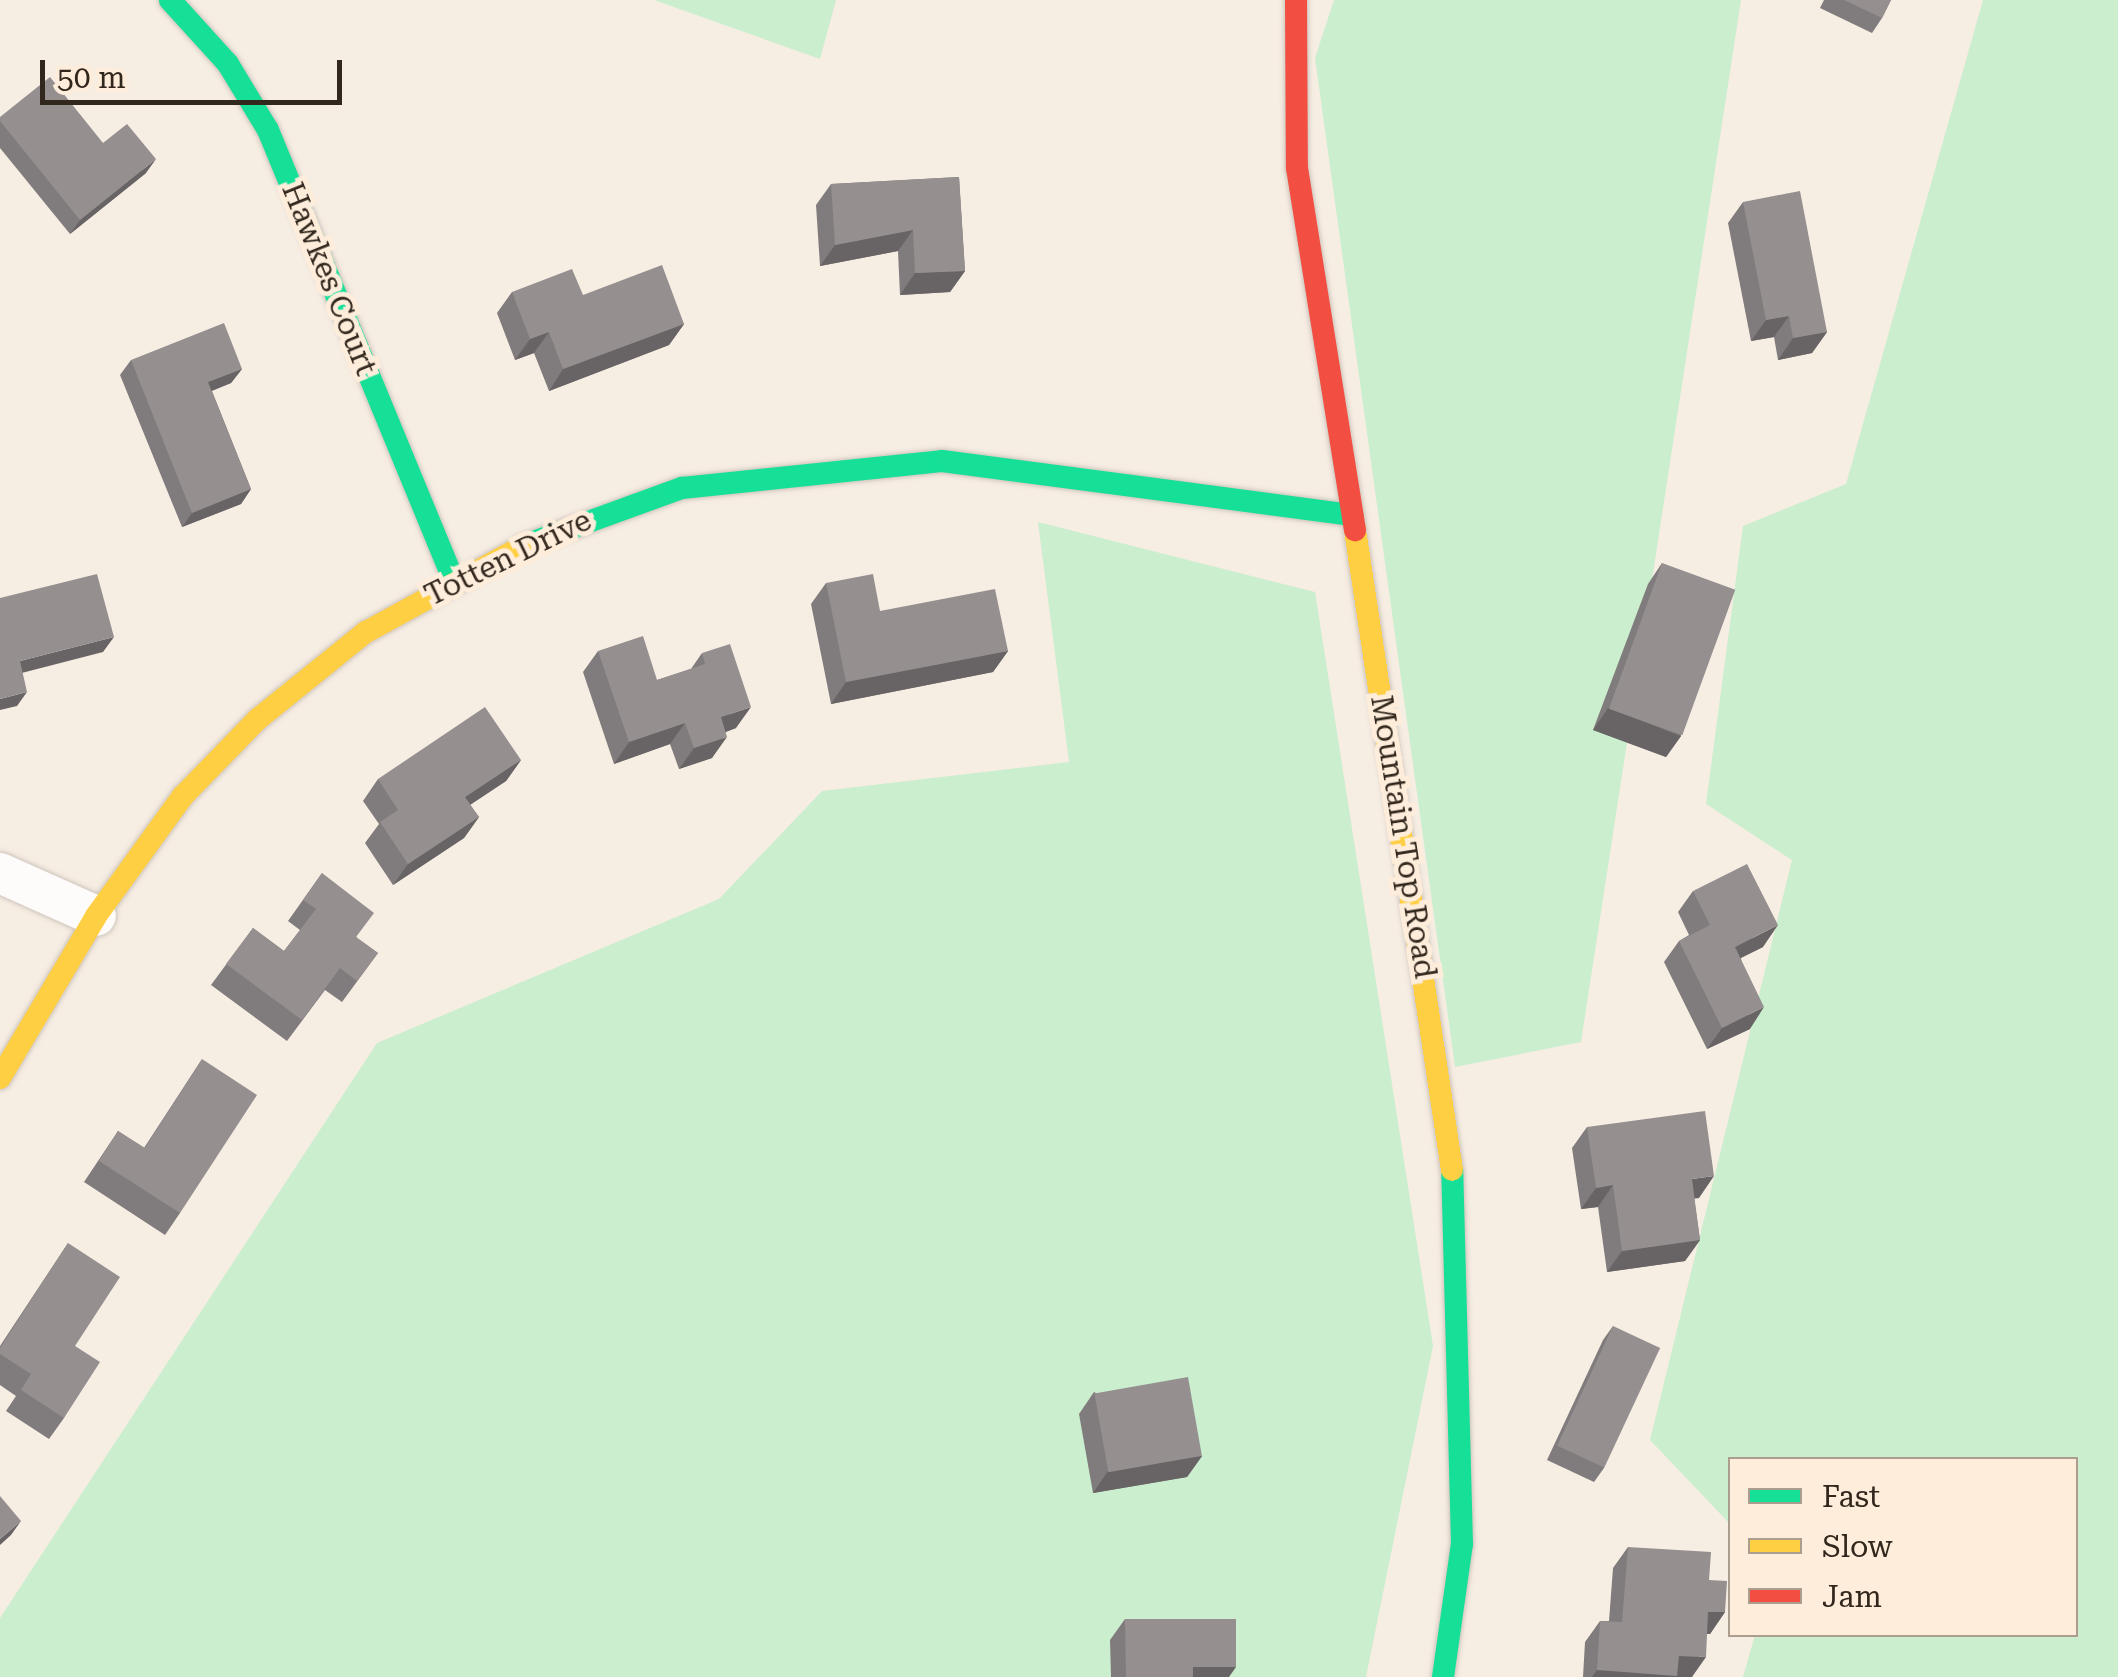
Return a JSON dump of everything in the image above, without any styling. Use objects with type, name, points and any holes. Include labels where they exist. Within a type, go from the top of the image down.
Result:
[{"type":"street","name":"Hawkes Court","points":[[170,0],[228,64],[268,130],[453,578]]},
{"type":"street","name":"Mountain Top Road","points":[[1296,0],[1297,168],[1451,1136],[1462,1504],[1443,1677]]},
{"type":"street","name":"Totten Drive","points":[[0,1078],[96,916],[184,796],[258,719],[366,632],[453,578],[562,525],[682,488],[790,470],[942,461],[1352,515]]},
{"type":"street","points":[[0,872],[96,916]]},
{"type":"green space","points":[[654,0],[836,0],[820,59]]},
{"type":"green space","points":[[1334,0],[1741,0],[1581,1042],[1455,1067],[1315,58]]},
{"type":"green space","points":[[1983,0],[2118,0],[2118,1677],[1743,1677],[1754,1637],[2078,1637],[2078,1457],[1728,1457],[1728,1522],[1650,1440],[1792,860],[1706,804],[1743,526],[1846,484]]},
{"type":"green space","points":[[1038,522],[1315,592],[1433,1346],[1366,1677],[0,1677],[0,1618],[377,1043],[719,899],[822,791],[1069,762]]},
{"type":"building","points":[[1844,0],[1891,0],[1882,18]]},
{"type":"building","points":[[50,77],[103,143],[127,124],[156,159],[80,220],[0,121],[0,117]]},
{"type":"building","points":[[959,177],[965,271],[915,273],[913,230],[835,245],[831,184]]},
{"type":"building","points":[[1800,191],[1827,332],[1793,338],[1789,316],[1766,320],[1743,202]]},
{"type":"building","points":[[662,265],[684,324],[563,369],[549,332],[530,339],[512,292],[572,269],[583,295]]},
{"type":"building","points":[[224,323],[242,369],[208,382],[251,489],[192,513],[131,360]]},
{"type":"building","points":[[1662,563],[1735,590],[1682,735],[1609,709]]},
{"type":"building","points":[[97,574],[114,637],[20,661],[27,692],[0,699],[0,598]]},
{"type":"building","points":[[873,574],[880,611],[995,589],[1008,651],[846,682],[826,583]]},
{"type":"building","points":[[643,636],[657,680],[705,664],[702,653],[730,644],[751,707],[721,717],[727,737],[694,748],[685,723],[629,742],[598,651]]},
{"type":"building","points":[[485,707],[521,760],[465,797],[479,817],[408,864],[380,822],[398,810],[378,779]]},
{"type":"building","points":[[1747,864],[1778,925],[1735,947],[1764,1007],[1722,1028],[1679,941],[1710,925],[1693,891]]},
{"type":"building","points":[[322,873],[374,913],[356,937],[378,953],[357,981],[340,968],[302,1020],[226,964],[253,928],[284,951],[316,909],[303,900]]},
{"type":"building","points":[[202,1059],[257,1095],[180,1213],[99,1161],[118,1131],[145,1148]]},
{"type":"building","points":[[1705,1111],[1714,1176],[1692,1179],[1700,1240],[1622,1251],[1613,1185],[1596,1188],[1587,1127]]},
{"type":"building","points":[[68,1243],[120,1277],[75,1346],[100,1362],[64,1418],[21,1390],[31,1374],[0,1354],[0,1348]]},
{"type":"building","points":[[1613,1326],[1660,1348],[1604,1468],[1557,1446]]},
{"type":"building","points":[[1188,1377],[1202,1456],[1108,1472],[1094,1393]]},
{"type":"building","points":[[0,1496],[21,1521],[0,1539]]},
{"type":"building","points":[[1628,1547],[1711,1552],[1709,1580],[1727,1581],[1725,1612],[1708,1612],[1706,1657],[1679,1656],[1677,1676],[1597,1670],[1600,1621],[1622,1622]]},
{"type":"building","points":[[1125,1619],[1236,1619],[1236,1667],[1193,1667],[1193,1677],[1126,1677]]},
{"type":"traffic: fast","points":[[170,0],[228,64],[268,130],[453,579]]},
{"type":"traffic: fast","points":[[525,545],[682,488],[942,461],[1352,515]]},
{"type":"traffic: fast","points":[[1443,1677],[1462,1544],[1452,1170]]},
{"type":"traffic: slow","points":[[1355,530],[1452,1170]]},
{"type":"traffic: slow","points":[[0,1078],[96,916],[183,796],[258,719],[366,632],[525,545]]},
{"type":"traffic: jam","points":[[1296,0],[1297,168],[1355,530]]}]
